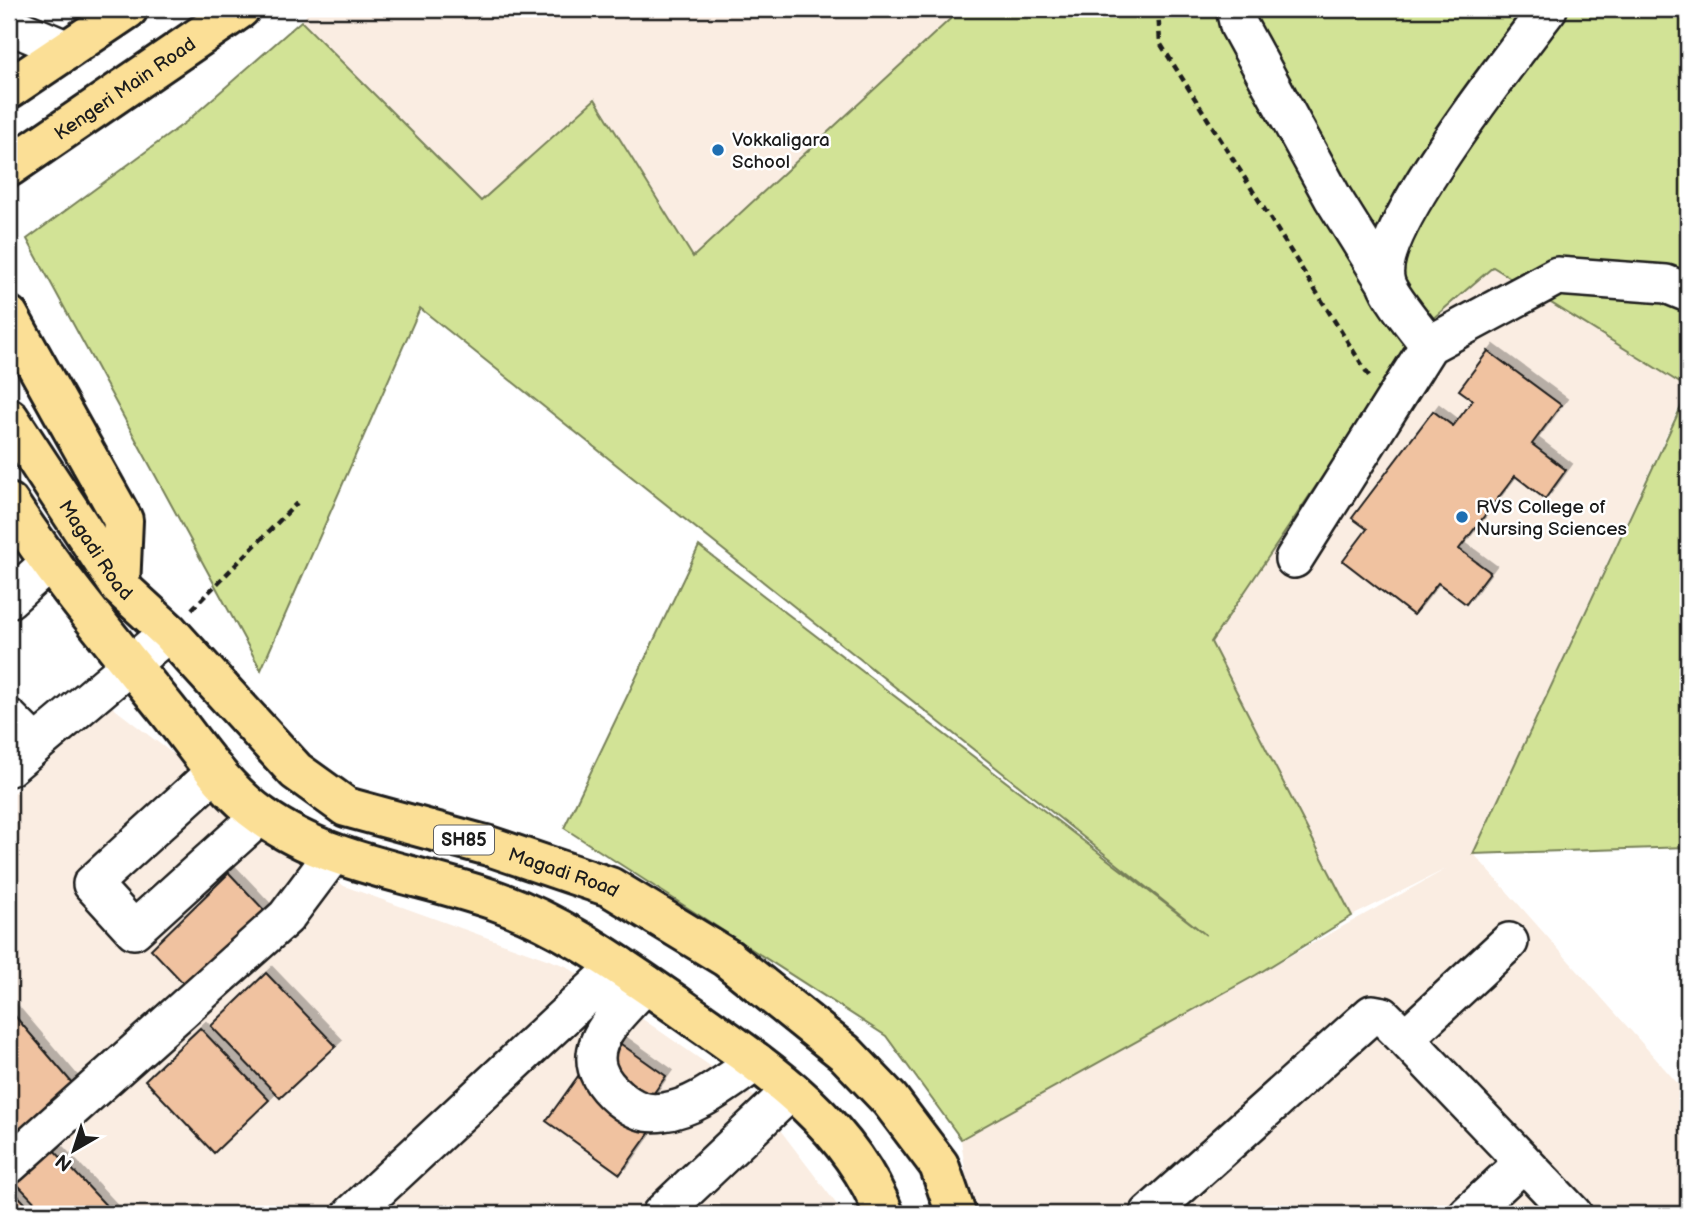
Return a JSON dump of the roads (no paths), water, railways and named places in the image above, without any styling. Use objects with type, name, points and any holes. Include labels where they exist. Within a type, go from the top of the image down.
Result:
[{"type":"main road","points":[[9,89],[128,9]]},
{"type":"main road","name":"Kengeri Main Road","points":[[9,167],[173,58],[240,9]]},
{"type":"main road","points":[[9,197],[144,109],[173,58]]},
{"type":"main road","points":[[9,316],[123,520],[120,587]]},
{"type":"main road","name":"Magadi Road","points":[[9,418],[120,587],[169,632],[296,771],[346,807],[489,846],[610,887],[727,958],[845,1054],[890,1100],[939,1166],[956,1214]]},
{"type":"main road","name":"SH85","points":[[9,503],[49,563],[216,771],[261,816],[305,841],[334,853],[465,890],[526,912],[583,942],[757,1062],[792,1090],[849,1150],[866,1176],[884,1214]]},
{"type":"main road","points":[[9,546],[49,563]]},
{"type":"street","points":[[1235,9],[1239,26],[1333,198],[1386,283],[1429,345]]},
{"type":"street","points":[[1386,283],[1387,255],[1400,223],[1464,121],[1548,9]]},
{"type":"street","points":[[9,25],[68,50]]},
{"type":"street","points":[[1294,559],[1388,406],[1429,345],[1557,276],[1666,284],[1688,293]]},
{"type":"street","points":[[9,599],[49,563]]},
{"type":"street","points":[[17,743],[130,664],[169,632]]},
{"type":"street","points":[[216,771],[92,884],[134,930],[261,816]]},
{"type":"street","points":[[9,1165],[286,917],[334,853]]},
{"type":"street","points":[[1405,1038],[1508,942]]},
{"type":"street","points":[[632,974],[596,1055],[598,1070],[610,1090],[629,1105],[647,1114],[686,1106],[757,1062]]},
{"type":"street","points":[[352,1214],[632,974]]},
{"type":"street","points":[[1149,1214],[1372,1014],[1383,1016],[1573,1214]]},
{"type":"street","points":[[662,1214],[792,1090]]},
{"type":"street","points":[[1468,1214],[1523,1163]]},
{"type":"place","name":"Vokkaligara School","points":[[718,150]]},
{"type":"place","name":"RVS College of Nursing Sciences","points":[[1462,517]]}]
